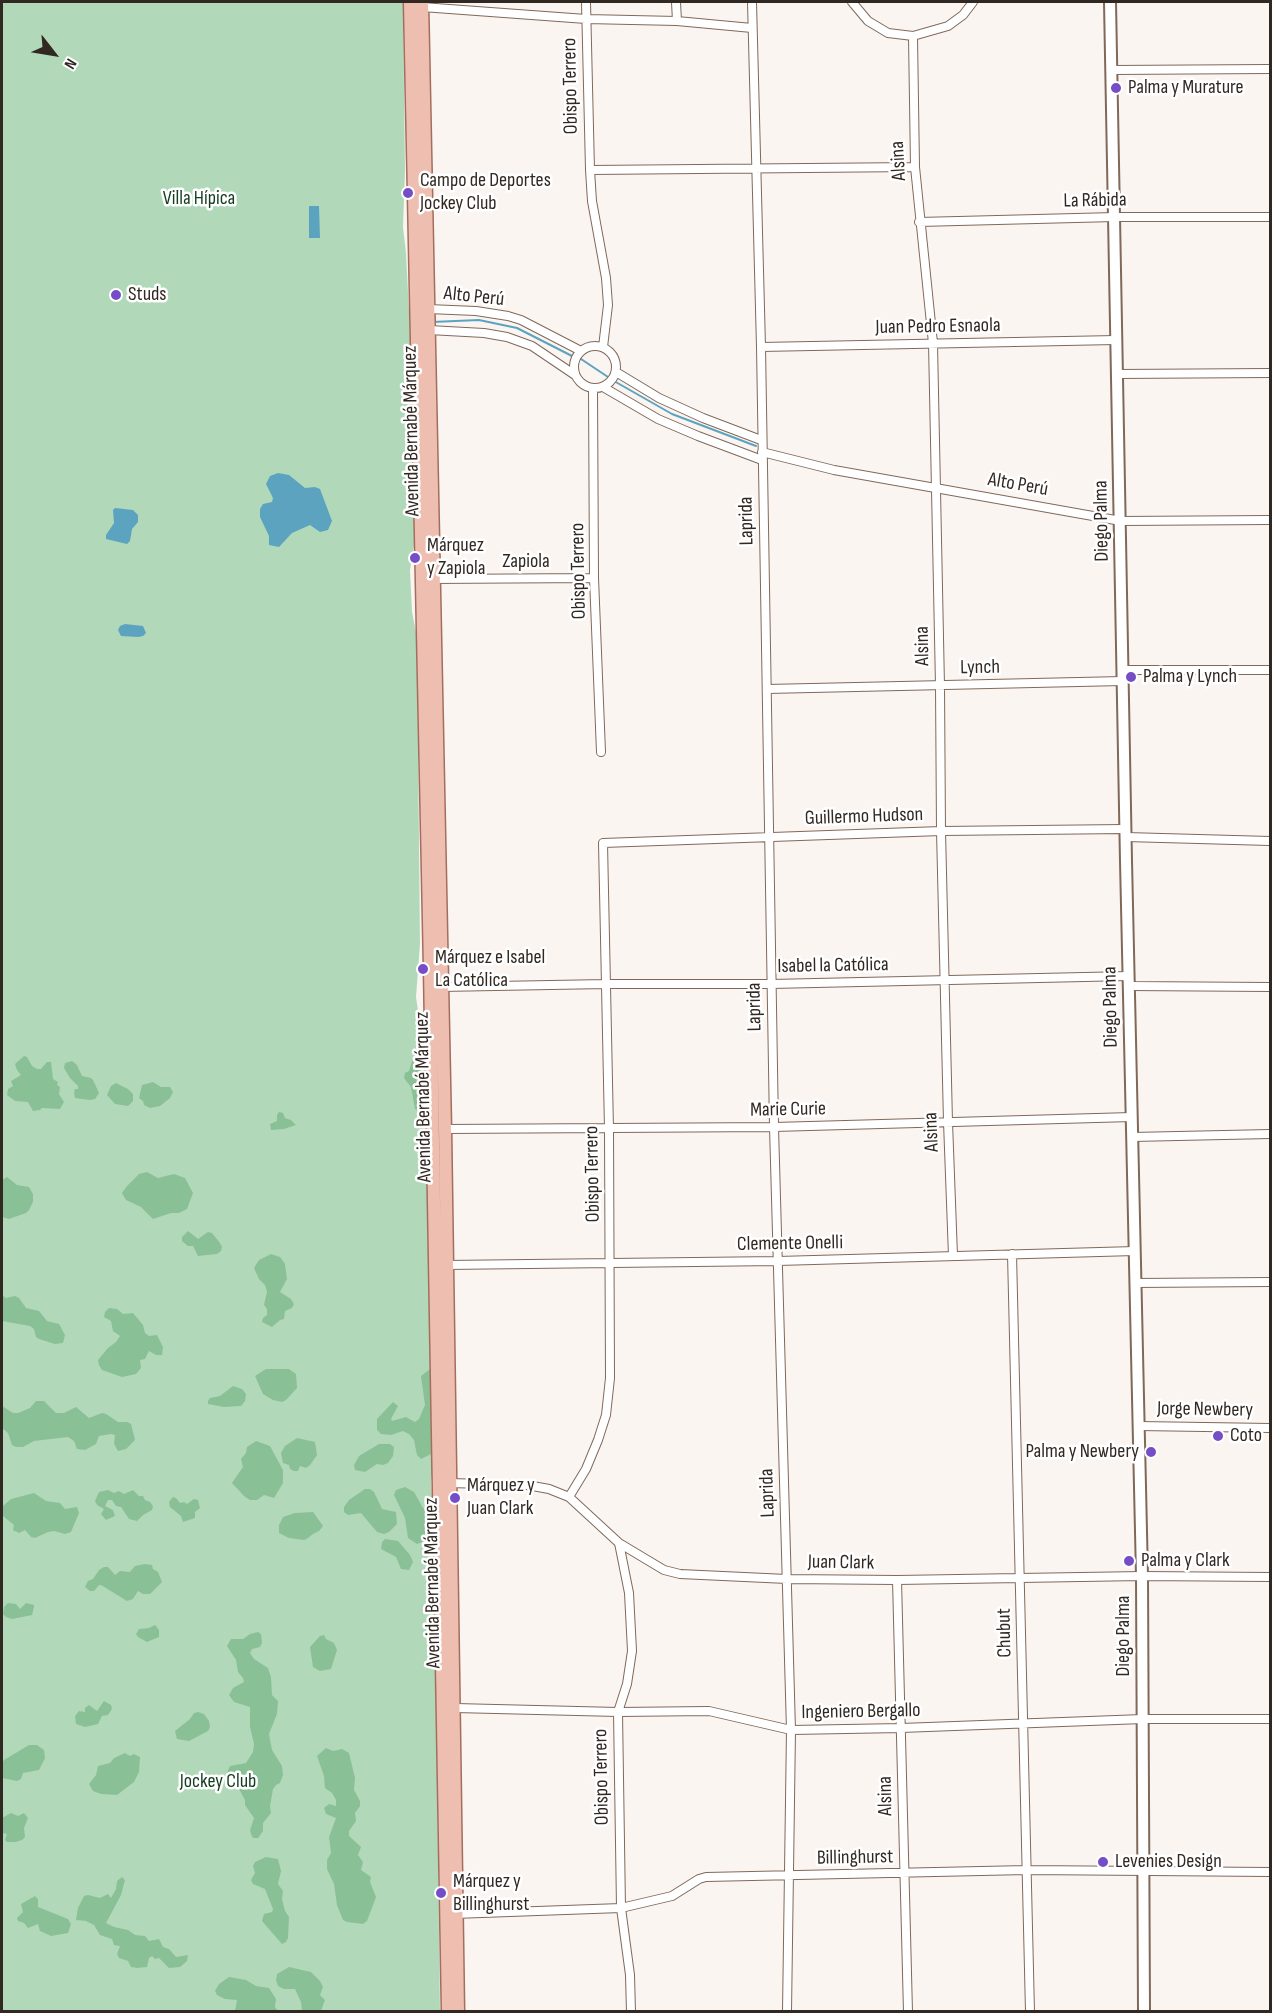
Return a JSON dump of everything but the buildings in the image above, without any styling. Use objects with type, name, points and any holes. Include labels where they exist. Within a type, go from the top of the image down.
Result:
[{"type":"main road","name":"Avenida Bernabé Márquez","points":[[410,2],[428,579],[451,1914],[459,2012]]},
{"type":"main road","name":"Diego Palma","points":[[1110,2],[1142,1576],[1144,2012]]},
{"type":"main road","name":"Avenida Bernabé Márquez","points":[[422,4],[429,330],[428,579]]},
{"type":"main road","name":"Avenida Bernabé Márquez","points":[[436,987],[445,1129],[445,1483],[455,1708],[448,2012]]},
{"type":"street","name":"Obispo Terrero","points":[[586,2],[592,201],[606,278],[608,305],[603,347]]},
{"type":"street","points":[[676,2],[677,21]]},
{"type":"street","name":"Laprida","points":[[752,2],[761,347],[774,1127],[791,1730],[787,2012]]},
{"type":"street","points":[[852,2],[868,21],[888,33],[913,36],[948,26],[963,15],[973,2]]},
{"type":"street","points":[[422,4],[586,19],[677,21],[752,28]]},
{"type":"street","name":"Alsina","points":[[913,36],[915,167],[933,343],[944,981],[953,1256]]},
{"type":"street","points":[[1111,70],[1270,69]]},
{"type":"street","points":[[590,170],[915,167]]},
{"type":"street","name":"La Rábida","points":[[919,222],[1115,217],[1270,217]]},
{"type":"street","name":"Alto Perú","points":[[428,309],[476,311],[508,316],[521,320],[581,351]]},
{"type":"street","name":"Alto Perú","points":[[429,330],[484,333],[507,337],[532,346],[575,375]]},
{"type":"street","name":"Juan Pedro Esnaola","points":[[761,347],[1116,340]]},
{"type":"street","points":[[591,346],[603,347],[615,360],[616,372],[609,383],[603,387],[593,388],[582,384],[575,375],[574,362],[581,351],[591,346]]},
{"type":"street","points":[[616,372],[658,398],[761,440]]},
{"type":"street","points":[[1117,374],[1270,373]]},
{"type":"street","name":"Alto Perú","points":[[603,387],[658,419],[698,436],[762,456],[1121,521],[1270,520]]},
{"type":"street","name":"Obispo Terrero","points":[[593,388],[594,578],[602,752]]},
{"type":"street","name":"Zapiola","points":[[428,579],[594,578]]},
{"type":"street","name":"Lynch","points":[[767,689],[940,686],[1270,670]]},
{"type":"street","name":"Guillermo Hudson","points":[[603,843],[941,831],[1126,833],[1270,841]]},
{"type":"street","name":"Obispo Terrero","points":[[569,1497],[586,1468],[598,1440],[606,1415],[610,1378],[609,1129],[603,843]]},
{"type":"street","name":"Isabel la Católica","points":[[436,987],[944,981],[1129,981],[1270,987]]},
{"type":"street","name":"Marie Curie","points":[[445,1129],[774,1127],[1132,1117]]},
{"type":"street","points":[[1132,1137],[1270,1134]]},
{"type":"street","name":"Clemente Onelli","points":[[446,1265],[778,1261],[1135,1251]]},
{"type":"street","name":"Chubut","points":[[1012,1254],[1030,2012]]},
{"type":"street","points":[[1135,1283],[1270,1282]]},
{"type":"street","name":"Jorge Newbery","points":[[1138,1426],[1270,1428]]},
{"type":"street","name":"Juan Clark","points":[[445,1483],[527,1485],[549,1489],[569,1497],[619,1543],[664,1570],[680,1574],[787,1579],[897,1580],[1142,1576],[1270,1577]]},
{"type":"street","name":"Obispo Terrero","points":[[619,1543],[629,1593],[632,1651],[627,1684],[618,1712],[621,1908],[630,1975],[631,2012]]},
{"type":"street","name":"Alsina","points":[[897,1580],[908,2012]]},
{"type":"street","name":"Ingeniero Bergallo","points":[[455,1708],[618,1712],[709,1711],[791,1730],[1143,1719],[1270,1719]]},
{"type":"street","name":"Billinghurst","points":[[451,1914],[621,1908],[672,1896],[706,1877],[1027,1870],[1270,1872]]},
{"type":"green space","name":"Jockey Club","points":[[2,2],[403,2],[405,171],[403,227],[413,391],[416,534],[410,570],[412,612],[417,637],[420,944],[416,997],[425,1058],[436,1429],[431,1483],[434,1532],[440,2011],[2,2012]]},
{"type":"green space","points":[[421,1054],[426,1054],[429,1112],[425,1113],[415,1109],[411,1087],[404,1078],[412,1061]]},
{"type":"green space","points":[[24,1056],[37,1069],[51,1062],[53,1079],[58,1082],[59,1094],[64,1102],[60,1109],[42,1108],[33,1111],[28,1102],[15,1101],[7,1095],[8,1089],[13,1086],[11,1081],[21,1075],[15,1064]]},
{"type":"green space","points":[[72,1061],[77,1065],[82,1076],[93,1080],[99,1093],[95,1099],[75,1098],[74,1092],[78,1086],[64,1068],[65,1063]]},
{"type":"green space","points":[[153,1082],[161,1087],[170,1087],[173,1092],[170,1098],[160,1106],[150,1108],[144,1105],[139,1098],[142,1085]]},
{"type":"green space","points":[[116,1083],[133,1094],[133,1101],[128,1106],[115,1104],[107,1095],[111,1086]]},
{"type":"green space","points":[[279,1112],[296,1125],[271,1130],[270,1124],[277,1121]]},
{"type":"green space","points":[[147,1172],[158,1178],[174,1174],[185,1178],[193,1193],[187,1209],[153,1219],[141,1207],[126,1200],[122,1193],[127,1186],[139,1174]]},
{"type":"green space","points":[[7,1177],[17,1185],[29,1187],[33,1194],[33,1202],[29,1210],[9,1219],[2,1217],[2,1180]]},
{"type":"green space","points":[[188,1231],[198,1239],[208,1232],[212,1233],[222,1247],[221,1251],[217,1254],[198,1256],[193,1246],[188,1246],[182,1241],[182,1237]]},
{"type":"green space","points":[[271,1254],[280,1257],[285,1264],[287,1279],[280,1292],[291,1299],[294,1304],[292,1308],[285,1311],[284,1319],[272,1327],[262,1322],[267,1315],[264,1305],[267,1292],[254,1268],[259,1260]]},
{"type":"green space","points":[[2,1295],[6,1298],[15,1296],[19,1298],[26,1308],[39,1311],[47,1321],[59,1324],[65,1335],[63,1343],[55,1344],[39,1339],[30,1326],[2,1321]]},
{"type":"green space","points":[[109,1308],[117,1309],[123,1314],[133,1313],[143,1325],[145,1333],[149,1336],[157,1335],[163,1347],[162,1355],[149,1351],[145,1359],[140,1360],[141,1368],[136,1374],[122,1377],[102,1370],[99,1365],[98,1360],[120,1336],[113,1331],[111,1321],[104,1317]]},
{"type":"green space","points":[[266,1369],[289,1369],[296,1374],[297,1388],[286,1400],[282,1402],[273,1400],[263,1394],[255,1376]]},
{"type":"green space","points":[[433,1369],[433,1453],[421,1459],[417,1455],[414,1440],[409,1434],[403,1431],[391,1435],[381,1434],[377,1430],[377,1419],[393,1402],[398,1406],[392,1421],[406,1417],[415,1422],[419,1419],[425,1405],[421,1376]]},
{"type":"green space","points":[[233,1386],[242,1389],[246,1394],[241,1406],[224,1407],[208,1404],[210,1398],[220,1396]]},
{"type":"green space","points":[[36,1401],[44,1401],[56,1413],[64,1413],[76,1407],[89,1418],[102,1413],[118,1422],[127,1422],[131,1424],[135,1440],[126,1449],[118,1451],[114,1444],[115,1435],[111,1434],[99,1436],[96,1444],[85,1450],[77,1449],[74,1441],[68,1437],[34,1441],[23,1447],[16,1447],[12,1445],[8,1433],[2,1428],[2,1406],[13,1413],[18,1413],[30,1408]]},
{"type":"green space","points":[[297,1438],[315,1442],[317,1455],[306,1468],[300,1466],[298,1471],[294,1471],[289,1465],[283,1463],[281,1453],[285,1446]]},
{"type":"green space","points":[[256,1441],[270,1446],[283,1470],[283,1483],[274,1498],[264,1495],[257,1500],[250,1500],[232,1483],[243,1467],[241,1459],[247,1447]]},
{"type":"green space","points":[[379,1444],[390,1444],[394,1447],[393,1456],[388,1463],[377,1464],[365,1472],[355,1470],[354,1465],[359,1456]]},
{"type":"green space","points":[[405,1487],[414,1492],[423,1508],[436,1506],[435,1541],[427,1540],[417,1544],[408,1538],[405,1518],[394,1495],[396,1490]]},
{"type":"green space","points":[[365,1489],[374,1492],[382,1509],[396,1512],[397,1524],[389,1532],[384,1534],[377,1532],[361,1513],[348,1515],[344,1512],[344,1507],[349,1500]]},
{"type":"green space","points":[[108,1490],[124,1494],[133,1490],[150,1502],[153,1506],[152,1510],[137,1521],[129,1519],[121,1507],[116,1506],[112,1500],[108,1500],[105,1506],[113,1510],[115,1516],[106,1520],[101,1514],[104,1509],[95,1501],[99,1492]]},
{"type":"green space","points":[[34,1493],[46,1501],[60,1503],[65,1509],[77,1507],[79,1513],[71,1532],[65,1534],[48,1532],[35,1538],[25,1530],[19,1533],[13,1530],[14,1525],[3,1516],[3,1506],[11,1499]]},
{"type":"green space","points":[[173,1497],[180,1503],[187,1504],[194,1499],[198,1500],[200,1508],[195,1512],[195,1518],[183,1522],[181,1516],[170,1507],[169,1502]]},
{"type":"green space","points":[[313,1512],[323,1526],[308,1538],[304,1540],[289,1538],[279,1533],[279,1525],[283,1517],[295,1513]]},
{"type":"green space","points":[[385,1539],[398,1541],[410,1555],[413,1562],[409,1570],[401,1569],[396,1557],[381,1549]]},
{"type":"green space","points":[[152,1565],[162,1582],[150,1594],[138,1591],[133,1599],[127,1601],[101,1585],[94,1591],[85,1587],[88,1581],[104,1567],[108,1567],[115,1575],[120,1571],[130,1572],[135,1566]]},
{"type":"green space","points":[[8,1603],[16,1604],[20,1609],[26,1603],[34,1605],[32,1615],[12,1619],[6,1617],[3,1614],[4,1607]]},
{"type":"green space","points":[[155,1625],[159,1630],[159,1637],[147,1642],[136,1634],[139,1629]]},
{"type":"green space","points":[[258,1632],[261,1634],[262,1643],[250,1653],[254,1659],[268,1668],[272,1695],[278,1701],[277,1714],[269,1734],[272,1750],[282,1766],[283,1775],[280,1783],[273,1789],[271,1813],[263,1823],[263,1831],[258,1838],[253,1838],[250,1830],[254,1818],[245,1805],[239,1789],[240,1781],[227,1779],[226,1775],[230,1766],[246,1763],[253,1752],[254,1744],[250,1727],[250,1707],[234,1702],[229,1695],[233,1688],[244,1682],[238,1672],[236,1660],[227,1646],[231,1639],[243,1639]]},
{"type":"green space","points":[[324,1635],[326,1639],[334,1643],[337,1650],[331,1669],[320,1671],[313,1667],[310,1647],[320,1636]]},
{"type":"green space","points":[[104,1701],[111,1705],[112,1709],[108,1715],[102,1716],[98,1724],[85,1727],[76,1724],[75,1716],[79,1711],[85,1712],[85,1708],[89,1705],[97,1711]]},
{"type":"green space","points":[[198,1712],[204,1714],[209,1721],[208,1731],[189,1741],[177,1739],[175,1731]]},
{"type":"green space","points":[[29,1745],[37,1745],[44,1750],[45,1758],[39,1770],[23,1773],[21,1779],[17,1781],[2,1778],[4,1760]]},
{"type":"green space","points":[[326,1748],[333,1751],[342,1749],[349,1753],[355,1778],[354,1790],[360,1801],[360,1806],[355,1813],[356,1821],[349,1831],[349,1836],[361,1847],[358,1855],[363,1862],[361,1870],[371,1877],[370,1882],[376,1897],[367,1921],[363,1924],[343,1920],[337,1905],[334,1884],[327,1869],[327,1860],[331,1853],[329,1837],[336,1818],[326,1814],[324,1808],[329,1804],[336,1806],[336,1800],[325,1788],[324,1776],[317,1756]]},
{"type":"green space","points":[[125,1753],[140,1757],[139,1772],[134,1782],[117,1795],[93,1791],[89,1784],[96,1775],[98,1766],[110,1763],[114,1758]]},
{"type":"green space","points":[[11,1813],[18,1816],[24,1813],[28,1818],[24,1828],[25,1837],[16,1842],[7,1842],[5,1840],[7,1834],[2,1833],[2,1818]]},
{"type":"green space","points":[[266,1857],[278,1859],[281,1871],[278,1884],[283,1891],[282,1899],[289,1917],[288,1938],[282,1944],[262,1921],[264,1914],[272,1912],[273,1909],[265,1889],[253,1884],[251,1880],[255,1873],[253,1866],[255,1862]]},
{"type":"green space","points":[[122,1877],[125,1880],[121,1895],[106,1923],[128,1930],[135,1935],[145,1936],[149,1941],[159,1939],[163,1947],[169,1949],[176,1957],[188,1955],[187,1961],[180,1967],[169,1968],[159,1958],[155,1959],[152,1956],[149,1958],[147,1967],[131,1967],[128,1961],[119,1958],[117,1954],[120,1946],[114,1945],[112,1939],[100,1935],[94,1925],[76,1920],[78,1908],[84,1896],[100,1898],[108,1894],[111,1898],[117,1881]]},
{"type":"green space","points":[[35,1896],[38,1899],[38,1907],[68,1919],[71,1924],[68,1933],[51,1936],[40,1931],[38,1924],[28,1928],[24,1923],[18,1921],[17,1918],[23,1912],[21,1904]]},
{"type":"green space","points":[[289,1967],[311,1972],[320,1981],[323,1987],[320,1995],[325,2000],[321,2011],[302,2011],[295,1989],[284,1989],[278,1986],[277,1974]]},
{"type":"green space","points":[[229,1977],[269,1988],[276,1999],[275,2007],[278,2011],[235,2011],[237,2000],[225,1999],[217,1995],[215,1991],[219,1984]]},
{"type":"water","points":[[309,206],[319,206],[320,238],[309,238]]},
{"type":"water","points":[[278,473],[289,475],[305,488],[320,489],[332,521],[328,530],[320,532],[310,525],[292,533],[279,547],[269,545],[269,536],[260,517],[260,509],[263,504],[272,502],[273,498],[266,484],[270,476]]},
{"type":"water","points":[[115,508],[133,510],[138,515],[138,522],[132,529],[130,541],[127,544],[106,539],[114,523],[113,510]]},
{"type":"water","points":[[125,624],[143,626],[146,633],[138,637],[121,636],[118,630]]},
{"type":"waterway","points":[[432,322],[479,320],[517,328],[572,356]]},
{"type":"waterway","points":[[581,359],[608,377]]},
{"type":"waterway","points":[[614,381],[672,414],[756,446]]},
{"type":"place","name":"Palma y Murature","points":[[1116,88]]},
{"type":"place","name":"Campo de Deportes Jockey Club","points":[[408,193]]},
{"type":"place","name":"Studs","points":[[116,295]]},
{"type":"place","name":"Márquez y Zapiola","points":[[415,558]]},
{"type":"place","name":"Palma y Lynch","points":[[1131,677]]},
{"type":"place","name":"Márquez e Isabel La Católica","points":[[423,969]]},
{"type":"place","name":"Coto","points":[[1218,1436]]},
{"type":"place","name":"Palma y Newbery","points":[[1151,1452]]},
{"type":"place","name":"Márquez y Juan Clark","points":[[455,1498]]},
{"type":"place","name":"Palma y Clark","points":[[1129,1561]]},
{"type":"place","name":"Levenies Design","points":[[1103,1862]]},
{"type":"place","name":"Márquez y Billinghurst","points":[[441,1893]]},
{"type":"park label","name":"Villa Hípica","points":[[199,199]]}]
